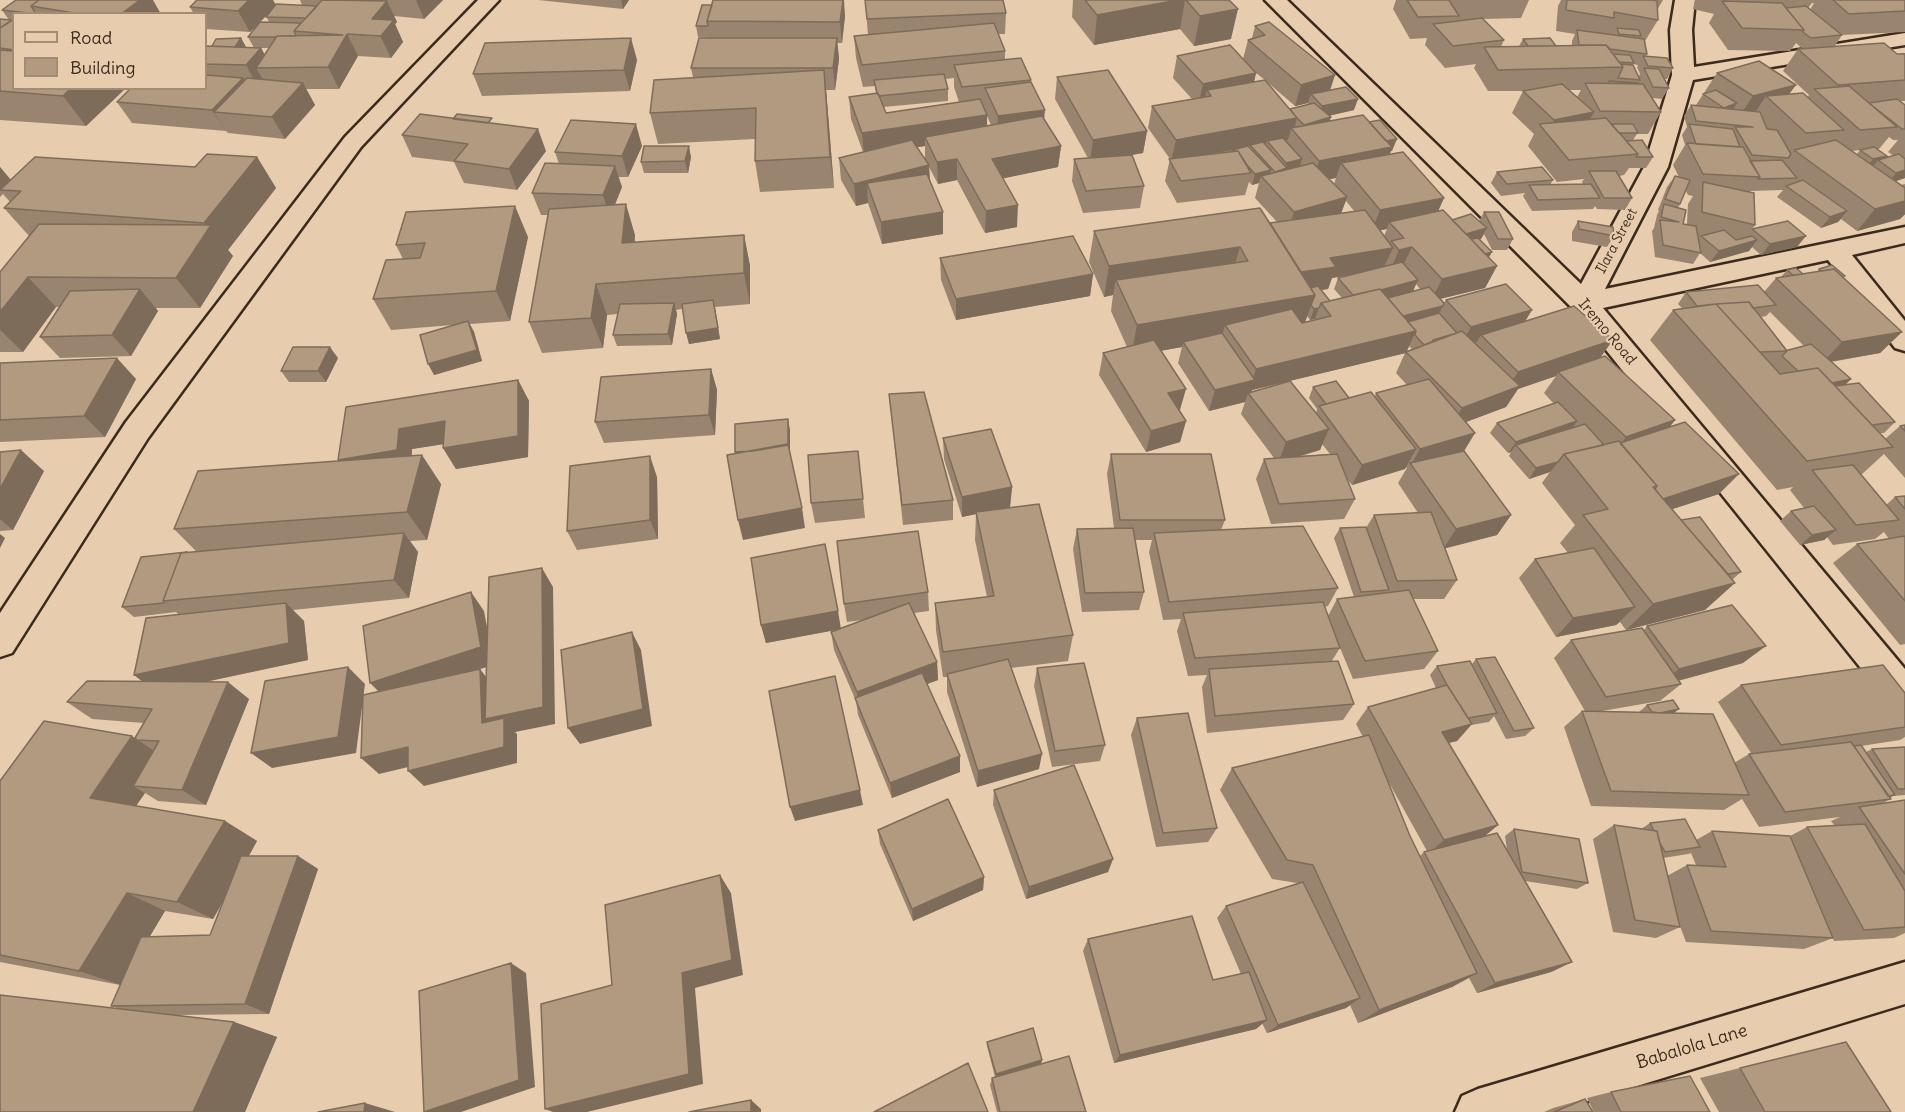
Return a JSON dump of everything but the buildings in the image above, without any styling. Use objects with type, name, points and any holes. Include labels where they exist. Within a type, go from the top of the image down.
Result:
[{"type":"street","points":[[0,642],[137,430],[353,142],[489,0]]},
{"type":"street","name":"Iremo Road","points":[[1275,0],[1584,303],[1905,696]]},
{"type":"street","name":"Ilara Street","points":[[1584,303],[1656,167],[1683,75],[1681,30],[1685,0]]},
{"type":"street","points":[[1683,75],[1905,39]]},
{"type":"street","name":"Ilara Street","points":[[1584,303],[1905,235]]},
{"type":"street","points":[[1834,249],[1905,341]]},
{"type":"street","name":"Babalola Lane","points":[[1478,1112],[1905,983]]}]
